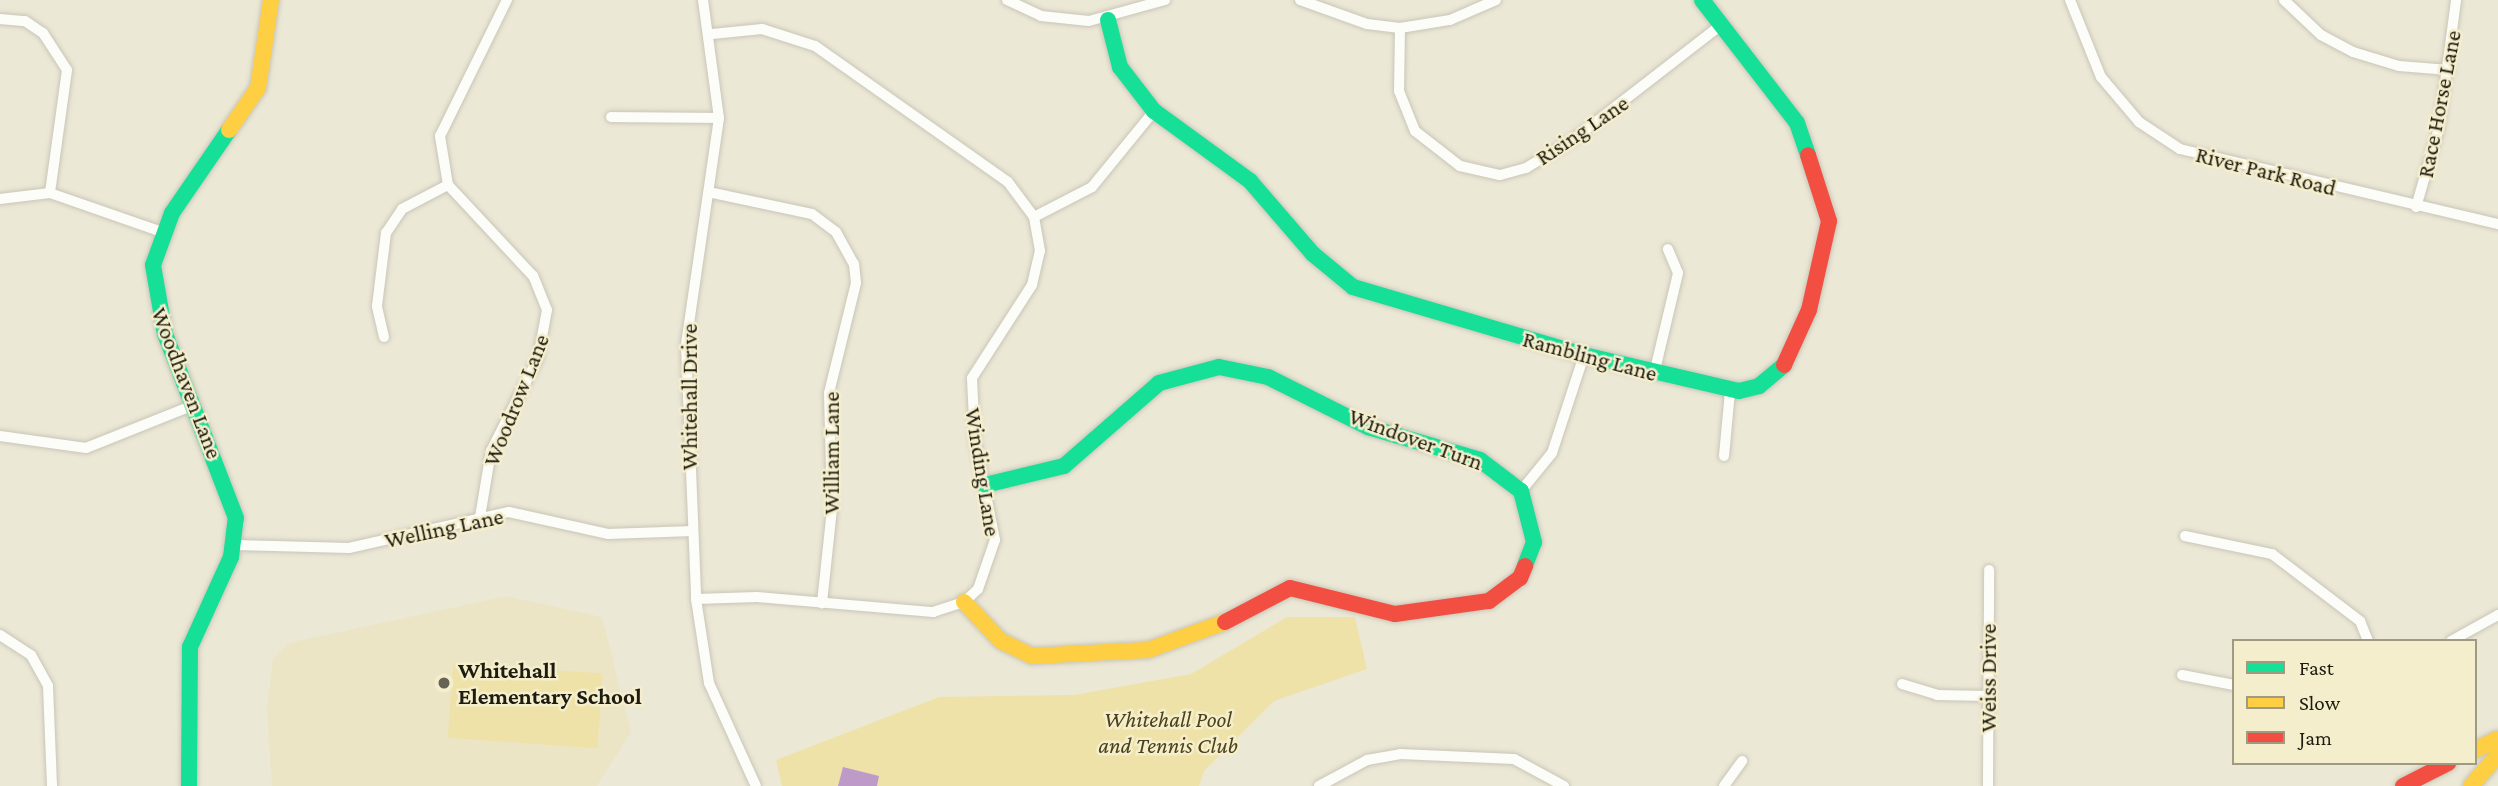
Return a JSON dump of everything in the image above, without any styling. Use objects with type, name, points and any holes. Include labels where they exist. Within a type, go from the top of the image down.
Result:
[{"type":"street","name":"Woodhaven Lane","points":[[189,786],[190,647],[235,545],[235,507],[191,406],[154,297],[153,265],[162,232],[258,88],[271,0]]},
{"type":"street","points":[[384,337],[377,306],[386,233],[402,209],[448,185],[442,127],[507,0]]},
{"type":"street","name":"Whitehall Drive","points":[[703,0],[712,34],[719,118],[713,193],[686,345],[696,599],[709,683],[756,786]]},
{"type":"street","points":[[1007,0],[1049,18],[1108,20],[1165,0]]},
{"type":"street","points":[[1300,0],[1367,24],[1400,28],[1450,20],[1496,0]]},
{"type":"street","name":"Rambling Lane","points":[[1108,20],[1120,68],[1154,111],[1250,181],[1314,254],[1353,287],[1584,355],[1730,391],[1759,386],[1786,363],[1810,310],[1829,221],[1797,123],[1702,0]]},
{"type":"street","name":"River Park Road","points":[[2070,0],[2101,77],[2154,134],[2200,156],[2498,224]]},
{"type":"street","points":[[2284,0],[2321,35],[2353,52],[2399,66],[2449,71]]},
{"type":"street","name":"Race Horse Lane","points":[[2416,207],[2449,71],[2456,0]]},
{"type":"street","points":[[0,19],[25,22],[43,33],[67,71],[50,193]]},
{"type":"street","name":"Rising Lane","points":[[1400,28],[1399,91],[1416,131],[1449,161],[1500,175],[1526,168],[1574,139],[1721,25]]},
{"type":"street","name":"Winding Lane","points":[[712,34],[762,29],[815,46],[1009,182],[1034,217],[1040,251],[1032,285],[972,378],[995,551],[988,573],[964,602]]},
{"type":"street","points":[[1034,217],[1092,187],[1154,111]]},
{"type":"street","points":[[611,117],[719,118]]},
{"type":"street","name":"Woodrow Lane","points":[[448,185],[533,276],[547,310],[538,358],[491,451],[480,517]]},
{"type":"street","points":[[0,199],[50,193],[162,232]]},
{"type":"street","name":"William Lane","points":[[713,193],[812,214],[836,232],[854,264],[856,283],[829,393],[832,509],[822,603]]},
{"type":"street","points":[[1654,374],[1678,273],[1668,249]]},
{"type":"street","points":[[696,599],[822,603],[933,612],[964,602],[1012,649],[1044,657],[1182,643],[1290,588],[1395,614],[1458,609],[1498,597],[1526,567],[1535,526],[1521,491],[1552,453],[1584,355]]},
{"type":"street","name":"Windover Turn","points":[[985,485],[1064,466],[1159,383],[1219,367],[1268,377],[1368,426],[1464,452],[1521,491]]},
{"type":"street","points":[[1724,456],[1730,391]]},
{"type":"street","points":[[0,436],[86,448],[191,406]]},
{"type":"street","name":"Welling Lane","points":[[235,545],[349,548],[480,517],[520,512],[629,536],[693,531]]},
{"type":"street","points":[[2185,536],[2272,554],[2360,621],[2367,639]]},
{"type":"street","name":"Weiss Drive","points":[[1988,786],[1989,570]]},
{"type":"street","points":[[2455,639],[2498,615]]},
{"type":"street","points":[[0,635],[31,655],[48,686],[52,786]]},
{"type":"street","points":[[2182,676],[2232,685]]},
{"type":"street","points":[[1902,684],[1937,695],[1987,696]]},
{"type":"street","points":[[2477,749],[2498,739]]},
{"type":"street","points":[[1319,786],[1367,760],[1400,754],[1514,759],[1561,785]]},
{"type":"street","points":[[2470,786],[2498,755]]},
{"type":"street","points":[[1724,786],[1742,761]]},
{"type":"street","points":[[2403,786],[2444,765]]},
{"type":"shaded area","name":"Whitehall Elementary School","points":[[507,596],[602,617],[631,732],[597,786],[272,786],[267,709],[273,658],[288,643]]},
{"type":"shaded area","points":[[843,767],[879,776],[877,786],[838,786]]},
{"type":"green space","name":"Whitehall Pool and Tennis Club","points":[[1287,617],[1355,617],[1367,669],[1274,701],[1204,771],[1199,786],[782,786],[776,760],[939,697],[1074,695],[1191,674]]},
{"type":"green space","points":[[453,663],[603,673],[597,748],[448,738]]},
{"type":"traffic: fast","points":[[1702,0],[1797,123],[1808,155]]},
{"type":"traffic: fast","points":[[1108,20],[1120,67],[1154,111],[1250,181],[1313,254],[1353,287],[1584,355],[1739,391],[1759,386],[1784,365]]},
{"type":"traffic: fast","points":[[189,786],[190,647],[231,557],[236,518],[165,334],[153,265],[172,213],[229,130]]},
{"type":"traffic: fast","points":[[985,485],[1064,466],[1159,383],[1219,367],[1268,377],[1368,427],[1480,460],[1521,491],[1534,542],[1525,566]]},
{"type":"traffic: slow","points":[[229,130],[258,88],[271,0]]},
{"type":"traffic: slow","points":[[964,602],[1001,641],[1032,656],[1148,650],[1225,622]]},
{"type":"traffic: slow","points":[[2477,749],[2498,739]]},
{"type":"traffic: slow","points":[[2471,786],[2498,755]]},
{"type":"traffic: jam","points":[[1784,365],[1809,310],[1829,221],[1808,155]]},
{"type":"traffic: jam","points":[[1225,622],[1290,588],[1395,614],[1489,601],[1520,578],[1525,566]]},
{"type":"traffic: jam","points":[[2403,786],[2444,765]]},
{"type":"place","name":"Whitehall Elementary School","points":[[444,683]]}]
